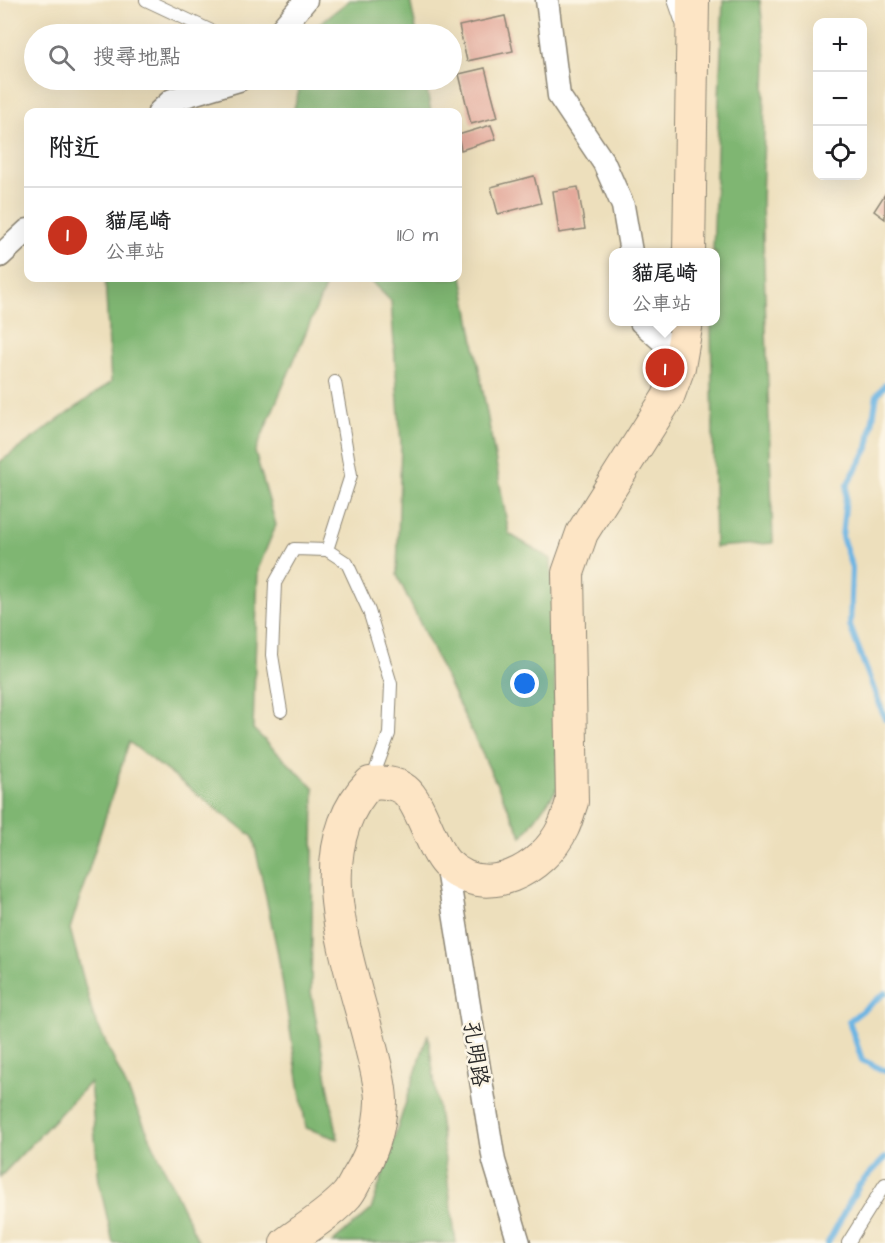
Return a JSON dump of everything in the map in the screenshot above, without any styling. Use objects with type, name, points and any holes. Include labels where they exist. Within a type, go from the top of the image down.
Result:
[{"type":"main road","points":[[689,248],[693,0]]},
{"type":"main road","points":[[286,1243],[348,1194],[368,1160],[378,1131],[381,1099],[336,904],[339,837],[345,816],[355,798],[370,783],[388,782],[407,791],[446,862],[469,878],[493,882],[522,873],[545,853],[563,829],[572,802],[568,573],[582,533],[668,397],[681,358],[686,326]]},
{"type":"street","points":[[286,24],[306,0]]},
{"type":"street","points":[[548,1],[559,96],[604,163],[623,206],[629,248]]},
{"type":"street","points":[[163,108],[172,100],[206,90]]},
{"type":"street","points":[[0,256],[24,234]]},
{"type":"street","points":[[646,326],[681,358]]},
{"type":"street","name":"孔明路","points":[[446,862],[494,1161],[519,1243]]},
{"type":"lane","points":[[146,0],[197,24]]},
{"type":"lane","points":[[674,0],[692,55]]},
{"type":"lane","points":[[327,550],[351,476],[335,382]]},
{"type":"lane","points":[[280,711],[272,655],[275,583],[294,549],[327,550],[347,563],[369,611],[391,684],[389,734],[370,783]]},
{"type":"lane","points":[[848,1243],[885,1184]]},
{"type":"green space","points":[[350,0],[410,0],[415,24],[319,24]]},
{"type":"green space","points":[[723,0],[760,0],[766,58],[762,204],[773,543],[715,547],[711,326],[720,326],[720,248],[713,248]]},
{"type":"green space","points":[[299,90],[427,90],[430,108],[294,108]]},
{"type":"green space","points":[[462,276],[509,534],[551,559],[558,788],[522,837],[397,575],[401,444],[391,301],[372,282],[462,282]]},
{"type":"green space","points":[[105,282],[327,282],[255,452],[276,525],[258,569],[253,729],[314,788],[311,992],[338,1139],[306,1128],[277,949],[253,837],[129,742],[70,929],[93,1015],[199,1243],[113,1243],[99,1182],[90,1082],[0,1177],[0,462],[111,382]]},
{"type":"green space","points":[[428,1034],[456,1243],[332,1243],[371,1210]]},
{"type":"building","points":[[505,16],[513,51],[467,61],[462,39],[462,25]]},
{"type":"building","points":[[485,68],[498,117],[471,124],[462,86],[462,73]]},
{"type":"building","points":[[491,125],[496,139],[462,150],[462,134]]},
{"type":"building","points":[[534,176],[541,203],[498,214],[491,187]]},
{"type":"building","points":[[578,187],[585,229],[559,233],[553,191]]},
{"type":"building","points":[[885,194],[885,219],[874,211]]},
{"type":"waterway","points":[[885,385],[877,395],[868,448],[847,485],[842,537],[852,568],[850,626],[885,719]]},
{"type":"waterway","points":[[885,993],[849,1021],[862,1060],[885,1071]]},
{"type":"waterway","points":[[828,1243],[859,1185],[885,1158]]},
{"type":"place","name":"貓尾崎","points":[[665,368]]}]
